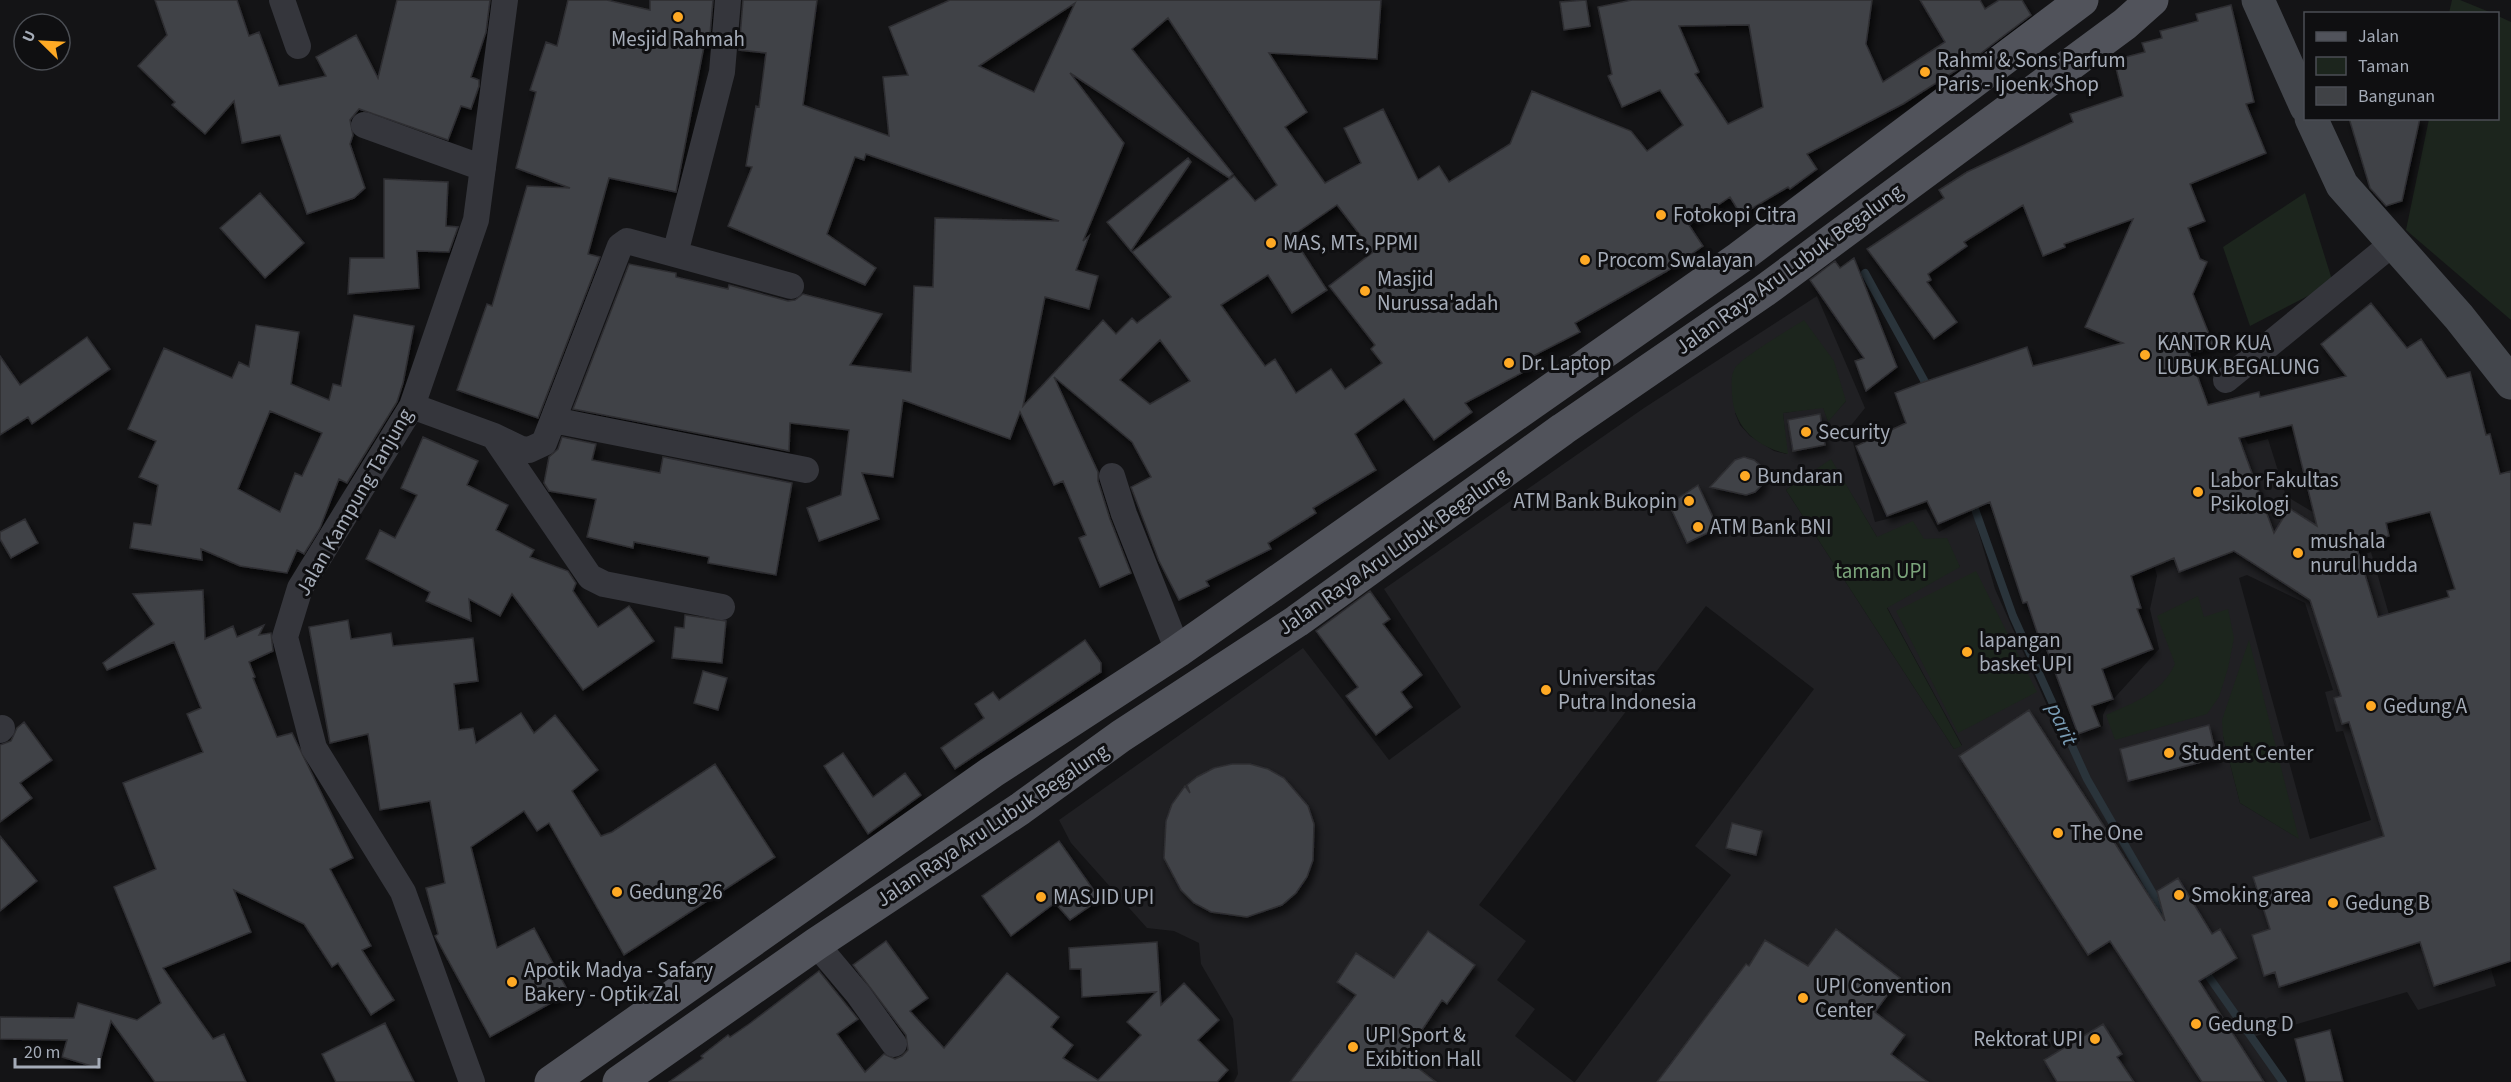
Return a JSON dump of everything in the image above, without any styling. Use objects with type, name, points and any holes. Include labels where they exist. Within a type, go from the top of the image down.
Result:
[{"type":"main road","name":"Jalan Raya Aru Lubuk Begalung","points":[[551,1082],[992,772],[1178,651],[1739,258],[2082,0]]},
{"type":"main road","name":"Jalan Raya Aru Lubuk Begalung","points":[[619,1082],[816,944],[1020,809],[1121,736],[1297,621],[1563,429],[1764,291],[2125,24],[2152,0]]},
{"type":"main road","points":[[2253,2],[2304,103]]},
{"type":"main road","points":[[2312,120],[2342,185],[2459,317],[2511,383]]},
{"type":"main road","points":[[1739,258],[1764,291]]},
{"type":"main road","points":[[992,772],[1020,809]]},
{"type":"street","points":[[282,0],[298,46]]},
{"type":"street","name":"Jalan Kampung Tanjung","points":[[472,1082],[403,892],[314,748],[285,637],[300,588],[412,406],[476,220],[506,0]]},
{"type":"street","points":[[675,254],[722,72],[728,0]]},
{"type":"street","points":[[364,125],[483,168]]},
{"type":"street","points":[[412,406],[494,436],[521,449],[529,450],[544,443],[620,246],[627,241],[791,286]]},
{"type":"street","points":[[2226,380],[2392,244]]},
{"type":"street","points":[[553,420],[806,470]]},
{"type":"street","points":[[494,436],[590,576],[604,584],[722,607]]},
{"type":"street","points":[[1112,477],[1124,514],[1178,651]]},
{"type":"street","points":[[816,944],[858,994],[894,1044]]},
{"type":"shaded area","name":"Universitas Putra Indonesia","points":[[1817,296],[1865,408],[1849,428],[1875,522],[1926,509],[1939,532],[1973,513],[1995,589],[2063,741],[2103,726],[2103,715],[2107,706],[2159,649],[2150,609],[2157,576],[2124,457],[2232,416],[2248,444],[2268,439],[2286,496],[2353,536],[2360,556],[2371,552],[2496,986],[2418,1010],[2407,992],[2253,1037],[2283,1082],[1575,1082],[1731,875],[1695,846],[1814,689],[1706,606],[1479,905],[1526,941],[1497,980],[1535,1009],[1515,1036],[1574,1082],[1234,1082],[1238,1074],[1233,1019],[1201,964],[1199,943],[1174,931],[1147,928],[1071,843],[1059,820],[1303,648],[1389,760],[1461,707],[1384,589],[1644,408]],"holes":[[[1846,401],[1828,421],[1823,407],[1783,413],[1787,454],[1774,451],[1750,436],[1740,425],[1735,413]],[[1831,460],[1877,537],[1924,540],[1960,566],[1887,607],[1962,745],[1954,749],[1786,490]],[[2247,575],[2305,603],[2333,690],[2325,692],[2336,732],[2343,731],[2371,820],[2310,839],[2239,578]],[[2223,736],[2298,838],[2240,803]]]},
{"type":"green space","points":[[2452,0],[2460,0],[2490,12],[2449,12]]},
{"type":"green space","points":[[2499,16],[2511,22],[2511,320],[2406,230],[2429,120],[2499,120]]},
{"type":"green space","points":[[2305,193],[2333,283],[2250,326],[2223,247]]},
{"type":"green space","points":[[1804,320],[1834,361],[1846,401],[1828,422],[1823,408],[1783,413],[1788,454],[1757,441],[1742,426],[1734,407],[1732,378],[1733,371],[1739,363]]},
{"type":"green space","name":"taman UPI","points":[[1831,459],[1877,537],[1913,521],[1924,539],[1947,538],[1960,567],[1887,608],[1962,746],[1954,749],[1786,490]]},
{"type":"green space","name":"lapangan basket UPI","points":[[1976,571],[2037,692],[1958,733],[1896,611]]},
{"type":"green space","points":[[2198,596],[2204,617],[2228,609],[2234,638],[2219,697],[2207,714],[2115,740],[2106,715],[2155,690],[2175,664],[2157,616]]},
{"type":"green space","points":[[2249,640],[2299,839],[2240,803],[2223,736],[2222,720]]},
{"type":"building","points":[[155,0],[237,0],[249,36],[259,32],[279,86],[326,76],[316,57],[356,35],[378,78],[397,0],[490,0],[486,32],[471,77],[479,80],[479,86],[471,109],[461,106],[448,140],[359,109],[350,120],[353,135],[350,144],[365,188],[354,198],[307,214],[280,135],[242,143],[234,101],[205,134],[172,105],[175,102],[138,66],[167,35]]},
{"type":"building","points":[[568,0],[607,0],[650,10],[650,0],[713,0],[709,46],[704,46],[676,192],[609,178],[588,254],[600,257],[538,418],[457,390],[487,304],[492,306],[527,186],[570,188],[516,168],[536,92],[530,90],[546,42],[557,46]]},
{"type":"building","points":[[743,0],[817,0],[803,105],[889,136],[883,77],[908,75],[889,27],[950,0],[1381,0],[1377,59],[1269,53],[1307,112],[1285,127],[1325,183],[1361,163],[1344,128],[1383,109],[1418,180],[1439,166],[1449,182],[1510,144],[1532,91],[1631,131],[1647,151],[1683,125],[1660,90],[1622,107],[1608,76],[1612,74],[1598,7],[1632,0],[1872,0],[1866,44],[1883,82],[1945,42],[1920,0],[1980,0],[1985,9],[1999,0],[2022,0],[2031,15],[1968,63],[1903,104],[1807,154],[1817,169],[1790,189],[1788,187],[1741,215],[1730,197],[1689,225],[1703,246],[1667,271],[1575,323],[1580,332],[1529,358],[1533,367],[1465,403],[1472,412],[1434,440],[1404,399],[1355,434],[1376,470],[1313,508],[1316,513],[1268,543],[1271,549],[1206,581],[1209,586],[1179,600],[1159,561],[1131,487],[1151,477],[1132,442],[1054,377],[1098,472],[1098,481],[1110,519],[1131,573],[1100,587],[1079,538],[1086,535],[1063,481],[1054,485],[1020,412],[1010,439],[903,400],[893,477],[862,473],[879,519],[819,541],[807,508],[841,495],[849,430],[790,423],[789,451],[573,409],[629,264],[676,273],[676,277],[728,289],[729,285],[788,301],[795,300],[803,294],[882,314],[850,365],[911,372],[914,286],[933,287],[935,218],[1059,221],[866,154],[864,160],[855,157],[827,234],[876,268],[865,285],[728,226],[752,167],[746,166],[756,106],[759,107],[766,53],[739,50]],"holes":[[[1075,3],[1034,92],[979,66]],[[1168,18],[1277,185],[1255,201],[1234,176],[1132,252],[1171,297],[1137,323],[1132,318],[1116,334],[1103,320],[1023,406],[1045,297],[1089,309],[1098,276],[1076,270],[1089,236],[1083,241],[1124,143],[1070,73],[1229,178],[1233,174],[1132,49]],[[1749,25],[1763,107],[1728,124],[1695,74],[1699,72],[1679,26]],[[1337,205],[1373,252],[1329,286],[1375,345],[1371,349],[1382,363],[1345,389],[1331,369],[1296,393],[1275,359],[1265,366],[1221,305],[1268,275],[1292,313],[1327,290],[1292,236]],[[1160,340],[1190,381],[1150,404],[1120,380]]]},
{"type":"building","points":[[1586,0],[1590,26],[1564,30],[1560,2]]},
{"type":"building","points":[[2231,5],[2254,102],[2246,104],[2266,153],[2190,184],[2205,221],[2188,228],[2200,259],[2207,262],[2193,294],[2213,344],[2189,353],[2208,405],[2259,392],[2260,397],[2346,376],[2321,344],[2371,303],[2407,348],[2421,339],[2447,378],[2470,372],[2486,435],[2490,434],[2500,474],[2511,471],[2511,961],[2434,986],[2420,942],[2279,987],[2275,972],[2264,976],[2252,935],[2270,929],[2253,877],[2384,836],[2349,722],[2342,724],[2334,698],[2341,696],[2310,600],[2234,551],[2179,572],[2174,558],[2131,576],[2141,608],[2137,609],[2153,649],[2102,669],[2113,699],[2092,706],[2100,726],[2078,734],[2042,637],[2039,638],[2027,602],[2023,603],[1990,502],[1938,524],[1927,501],[1887,516],[1856,446],[1906,423],[1895,393],[2027,347],[2033,366],[2123,343],[2085,327],[2133,219],[2064,244],[2065,247],[2043,256],[2023,205],[1964,242],[1967,246],[1928,274],[1931,280],[1927,282],[1957,322],[1934,339],[1867,249],[1944,198],[1939,190],[1967,172],[2073,122],[2070,114],[2123,96],[2114,60],[2145,52],[2142,43],[2162,38],[2160,31],[2198,21],[2196,14]],"holes":[[[2292,425],[2317,526],[2289,508],[2274,533],[2239,438]],[[2430,512],[2455,589],[2447,591],[2449,597],[2378,617],[2356,545],[2389,536],[2386,523]]]},
{"type":"building","points":[[2350,120],[2420,120],[2402,201],[2386,206],[2370,188]]},
{"type":"building","points":[[1188,158],[1191,162],[1131,251],[1107,222]]},
{"type":"building","points":[[384,179],[448,182],[446,226],[458,227],[449,252],[417,251],[419,288],[348,294],[350,258],[384,258]]},
{"type":"building","points":[[260,193],[304,243],[265,278],[220,228]]},
{"type":"building","points":[[1854,258],[1897,367],[1866,391],[1855,361],[1864,358],[1810,280],[1835,261],[1840,268]]},
{"type":"building","points":[[354,315],[414,326],[397,402],[347,483],[339,479],[320,528],[304,554],[297,550],[287,573],[240,566],[201,549],[202,560],[130,548],[134,523],[151,525],[158,485],[139,477],[156,441],[128,429],[164,348],[232,378],[239,362],[249,367],[256,325],[299,332],[291,384],[329,400],[333,384],[341,386]],"holes":[[[270,411],[322,433],[302,476],[295,473],[280,512],[238,489]]]},
{"type":"building","points":[[87,337],[110,369],[32,424],[28,417],[0,435],[0,356],[20,385]]},
{"type":"building","name":"Security","points":[[1820,414],[1825,445],[1793,451],[1788,420]]},
{"type":"building","points":[[423,437],[478,461],[467,485],[508,505],[496,530],[534,550],[530,557],[568,571],[576,583],[573,591],[598,627],[629,606],[654,641],[583,690],[512,594],[500,616],[469,599],[471,621],[426,601],[430,592],[366,559],[380,530],[395,538],[417,495],[401,488]]},
{"type":"building","points":[[562,437],[596,444],[592,460],[660,473],[663,457],[792,483],[776,575],[708,563],[709,557],[634,542],[633,548],[587,537],[596,499],[549,491],[544,483],[549,457],[558,449]]},
{"type":"building","name":"Bundaran","points":[[1744,457],[1754,460],[1761,466],[1764,475],[1762,485],[1755,492],[1746,495],[1710,487],[1735,460]]},
{"type":"building","points":[[1698,485],[1718,528],[1687,543],[1669,504]]},
{"type":"building","points":[[25,519],[38,543],[11,558],[0,539],[0,532]]},
{"type":"building","points":[[203,590],[205,639],[233,626],[237,637],[264,625],[259,635],[271,633],[273,651],[249,662],[255,677],[253,678],[277,737],[292,733],[353,858],[330,869],[371,946],[362,950],[394,1000],[371,1015],[338,963],[332,967],[304,924],[234,890],[251,932],[163,968],[213,1039],[224,1034],[246,1082],[155,1082],[111,1021],[98,1068],[62,1057],[67,1040],[0,1039],[0,1017],[74,1018],[78,1003],[137,1020],[161,1003],[114,887],[156,869],[123,783],[203,752],[187,714],[201,708],[174,642],[107,670],[103,663],[154,624],[133,594]]},
{"type":"building","points":[[1370,591],[1390,619],[1383,624],[1422,675],[1401,692],[1412,707],[1376,735],[1346,696],[1358,687],[1316,631]]},
{"type":"building","points":[[685,615],[726,621],[722,663],[672,658],[675,627],[684,628]]},
{"type":"building","points":[[348,620],[351,639],[391,633],[393,646],[473,638],[478,681],[454,684],[459,730],[473,728],[476,743],[521,713],[534,733],[555,715],[598,770],[572,791],[601,836],[612,832],[715,764],[775,857],[624,955],[549,823],[537,831],[524,811],[471,847],[497,948],[534,928],[569,993],[490,1037],[435,936],[438,934],[426,888],[445,883],[430,801],[380,810],[368,734],[330,743],[309,627]]},
{"type":"building","points":[[1085,640],[1101,663],[1101,672],[955,769],[941,748],[984,718],[975,704],[993,692],[999,700]]},
{"type":"building","points":[[703,671],[727,678],[718,710],[694,703]]},
{"type":"building","points":[[2029,710],[2165,921],[2157,891],[2178,878],[2212,934],[2220,929],[2237,958],[2199,981],[2264,1082],[2202,1082],[2110,941],[2088,955],[1959,756]]},
{"type":"building","points":[[24,722],[52,760],[20,783],[32,798],[0,822],[0,745],[11,741],[17,728]]},
{"type":"building","name":"Student Center","points":[[2209,725],[2217,758],[2128,781],[2120,749]]},
{"type":"building","points":[[843,753],[873,797],[905,773],[921,795],[868,834],[824,766]]},
{"type":"building","points":[[1232,764],[1250,764],[1268,769],[1284,778],[1308,806],[1314,824],[1313,860],[1307,877],[1296,893],[1282,905],[1247,917],[1211,912],[1194,903],[1181,890],[1164,858],[1166,821],[1172,804],[1185,786],[1190,793],[1187,785],[1197,777],[1214,768]]},
{"type":"building","points":[[1732,823],[1762,831],[1756,855],[1726,848]]},
{"type":"building","points":[[0,836],[37,881],[0,911]]},
{"type":"building","name":"MASJID UPI","points":[[1059,841],[1100,899],[1070,920],[1055,903],[1011,936],[982,896]]},
{"type":"building","name":"UPI Convention Center","points":[[1836,929],[1900,978],[1875,1012],[1905,1035],[1891,1054],[1928,1082],[1657,1082],[1746,964],[1749,966],[1765,940],[1808,966]]},
{"type":"building","points":[[1428,931],[1475,965],[1447,1004],[1442,1000],[1404,1057],[1436,1082],[1290,1082],[1356,995],[1337,982],[1356,953],[1394,978]]},
{"type":"building","points":[[886,941],[928,998],[910,1011],[944,1048],[1007,973],[1059,1017],[1051,1027],[1073,1045],[1063,1058],[1098,1080],[1141,1035],[1127,1022],[1156,992],[1082,997],[1081,969],[1070,969],[1069,948],[1157,942],[1161,1005],[1184,983],[1219,1020],[1198,1040],[1228,1070],[1217,1082],[669,1082],[703,1058],[701,1056],[728,1035],[730,1037],[749,1024],[819,971],[858,1019],[837,1034],[865,1072],[884,1054],[895,1059],[902,1056],[908,1050],[906,1035],[853,965]]},
{"type":"building","points":[[385,1023],[414,1082],[336,1082],[322,1054]]},
{"type":"building","name":"Rektorat UPI","points":[[2103,1024],[2122,1054],[2117,1057],[2134,1082],[2057,1082],[2044,1060]]},
{"type":"building","points":[[2330,1030],[2343,1082],[2306,1082],[2295,1039]]},
{"type":"waterway","name":"parit","points":[[1865,273],[1930,391]]},
{"type":"waterway","name":"parit","points":[[1971,498],[2013,616],[2087,779],[2167,918]]},
{"type":"waterway","name":"parit","points":[[2202,967],[2283,1082]]},
{"type":"place","name":"Mesjid Rahmah","points":[[678,17]]},
{"type":"place","name":"Rahmi & Sons Parfum Paris - Ijoenk Shop","points":[[1925,72]]},
{"type":"place","name":"Fotokopi Citra","points":[[1661,215]]},
{"type":"place","name":"MAS, MTs, PPMI","points":[[1271,243]]},
{"type":"place","name":"Procom Swalayan","points":[[1585,260]]},
{"type":"place","name":"Masjid Nurussa'adah","points":[[1365,291]]},
{"type":"place","name":"KANTOR KUA LUBUK BEGALUNG","points":[[2145,355]]},
{"type":"place","name":"Dr. Laptop","points":[[1509,363]]},
{"type":"place","name":"Security","points":[[1806,432]]},
{"type":"place","name":"Bundaran","points":[[1745,476]]},
{"type":"place","name":"Labor Fakultas Psikologi","points":[[2198,492]]},
{"type":"place","name":"ATM Bank Bukopin","points":[[1689,501]]},
{"type":"place","name":"ATM Bank BNI","points":[[1698,527]]},
{"type":"place","name":"mushala nurul hudda","points":[[2298,553]]},
{"type":"place","name":"lapangan basket UPI","points":[[1967,652]]},
{"type":"place","name":"Universitas Putra Indonesia","points":[[1546,690]]},
{"type":"place","name":"Gedung A","points":[[2371,706]]},
{"type":"place","name":"Student Center","points":[[2169,753]]},
{"type":"place","name":"The One","points":[[2058,833]]},
{"type":"place","name":"Gedung 26","points":[[617,892]]},
{"type":"place","name":"Smoking area","points":[[2179,895]]},
{"type":"place","name":"MASJID UPI","points":[[1041,897]]},
{"type":"place","name":"Gedung B","points":[[2333,903]]},
{"type":"place","name":"Apotik Madya - Safary Bakery - Optik Zal","points":[[512,982]]},
{"type":"place","name":"UPI Convention Center","points":[[1803,998]]},
{"type":"place","name":"Gedung D","points":[[2196,1024]]},
{"type":"place","name":"Rektorat UPI","points":[[2095,1039]]},
{"type":"place","name":"UPI Sport & Exibition Hall","points":[[1353,1047]]}]
